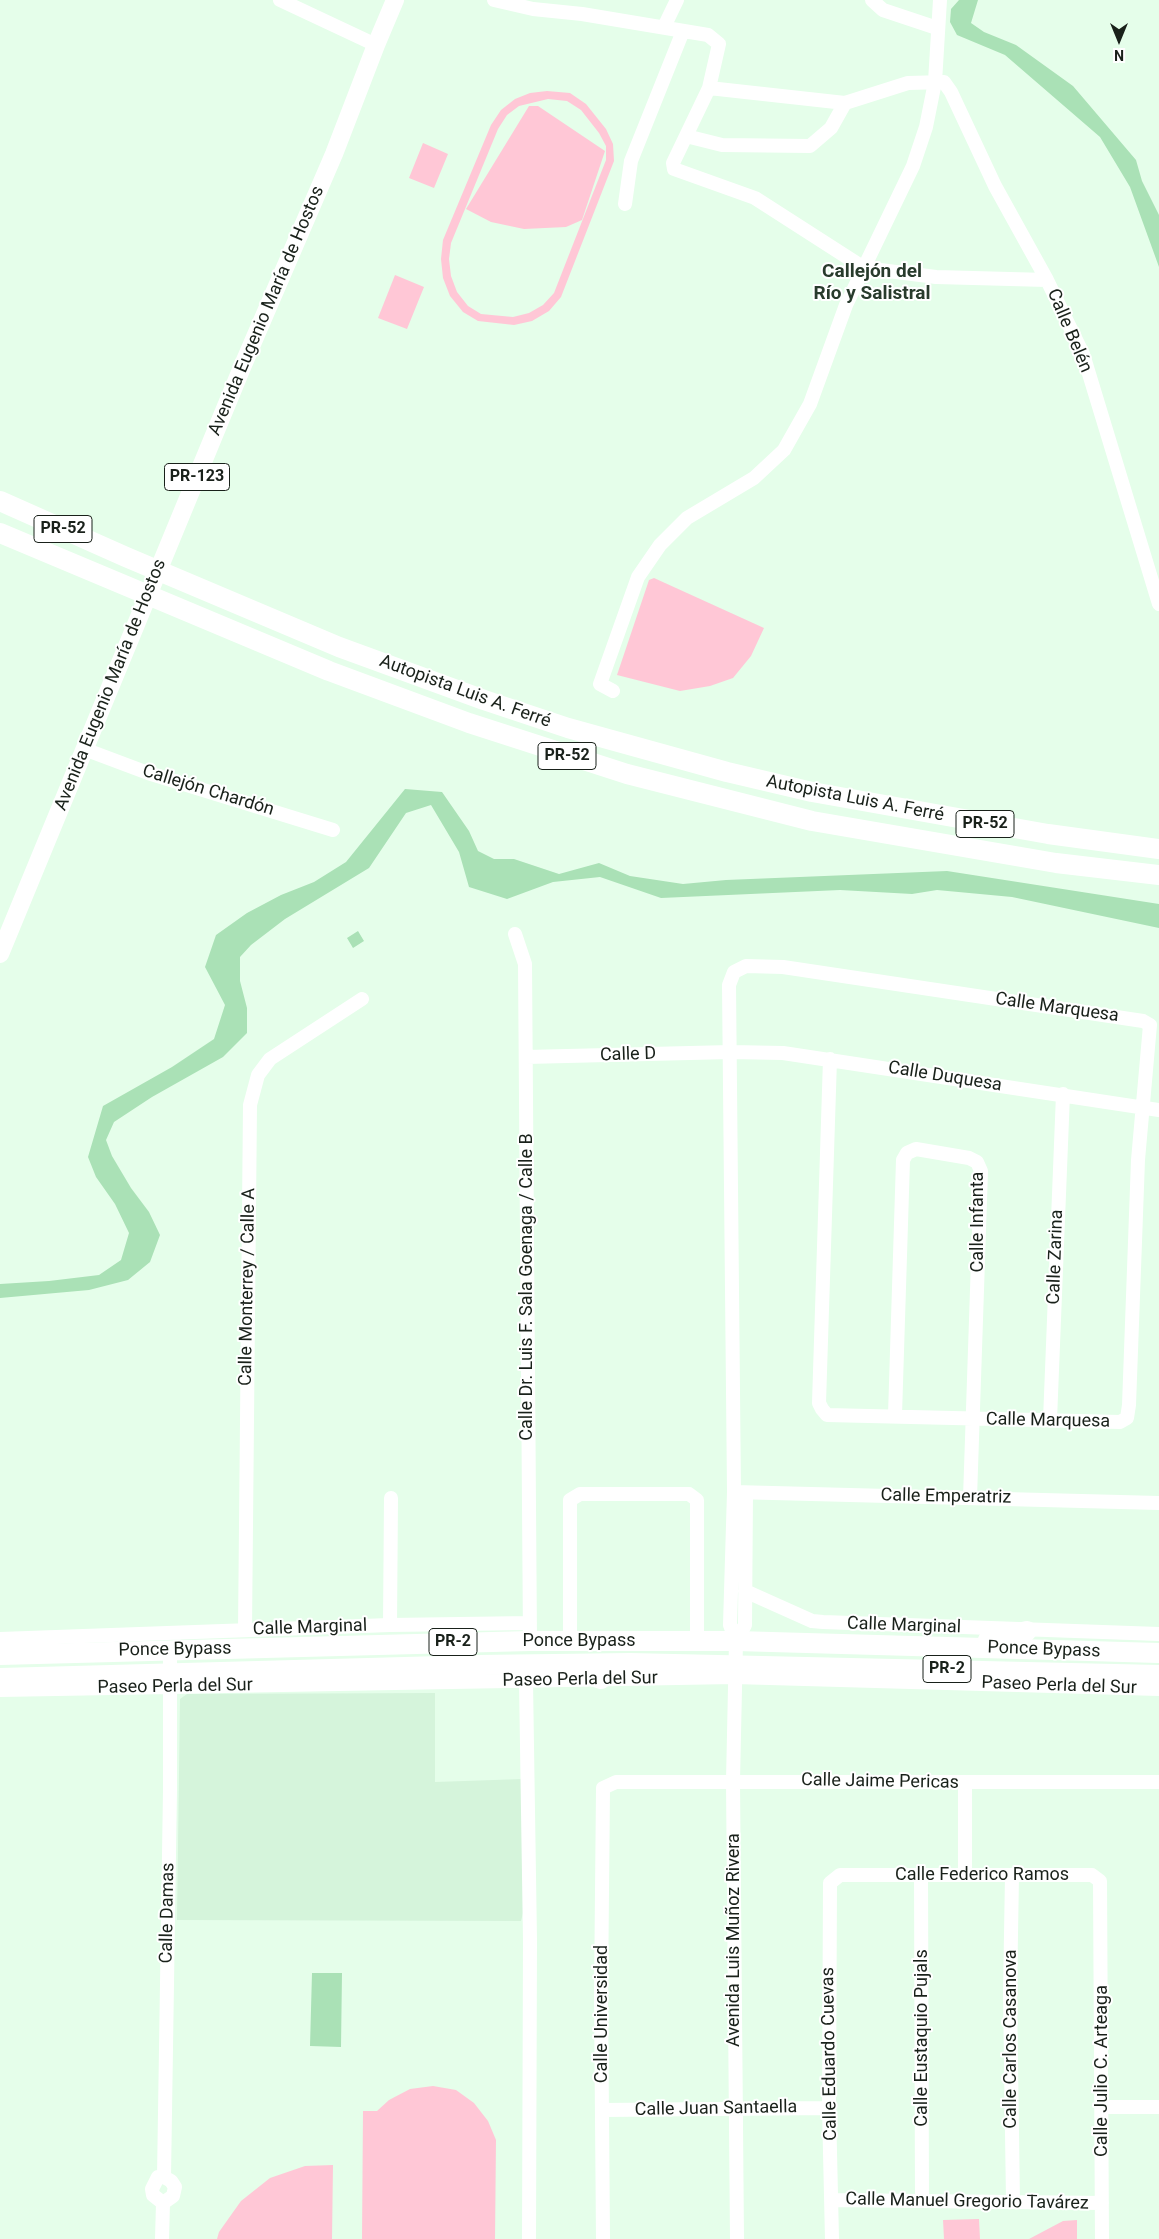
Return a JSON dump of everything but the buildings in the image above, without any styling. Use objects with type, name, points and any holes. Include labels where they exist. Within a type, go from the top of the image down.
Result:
[{"type":"highway","name":"Autopista Luis A. Ferré","points":[[2,500],[126,557],[340,647],[484,700],[568,728],[727,772],[812,792],[1039,833],[1159,849]]},
{"type":"highway","name":"Autopista Luis A. Ferré","points":[[0,533],[329,671],[558,754],[812,821],[1046,862],[1159,876]]},
{"type":"highway","points":[[947,1646],[996,1639],[1027,1630]]},
{"type":"highway","name":"Ponce Bypass","points":[[0,1655],[170,1650],[530,1632],[570,1641],[736,1641],[1159,1653]]},
{"type":"highway","name":"Ponce Bypass","points":[[0,1678],[170,1680],[558,1664],[734,1671],[1159,1676]]},
{"type":"highway","points":[[558,1664],[601,1679]]},
{"type":"main road","name":"Avenida Eugenio María de Hostos","points":[[0,954],[243,365],[334,154],[395,0]]},
{"type":"street","points":[[280,0],[376,45]]},
{"type":"street","points":[[494,0],[533,8],[708,35],[719,44],[709,88],[673,163],[674,169],[755,198],[864,268],[936,277],[1047,280]]},
{"type":"street","points":[[664,27],[677,0]]},
{"type":"street","points":[[872,0],[883,10],[937,28]]},
{"type":"street","points":[[613,691],[600,684],[638,578],[660,545],[687,518],[754,478],[784,450],[810,404],[846,305],[912,166],[926,127],[935,82],[940,0]]},
{"type":"street","points":[[626,204],[631,161],[683,30]]},
{"type":"street","points":[[709,88],[845,103],[908,83],[935,82]]},
{"type":"street","name":"Calle Belén","points":[[935,82],[944,82],[951,92],[995,186],[1047,280],[1083,354],[1159,604]]},
{"type":"street","points":[[686,136],[722,145],[810,146],[831,128],[845,103]]},
{"type":"street","name":"Callejón Chardón","points":[[84,749],[156,776],[333,830]]},
{"type":"street","name":"Calle Dr. Luis F. Sala Goenaga / Calle B","points":[[515,934],[524,964],[526,1057],[530,1632]]},
{"type":"street","name":"Calle Marquesa","points":[[736,1641],[745,1626],[747,1542],[740,1492],[729,985],[734,972],[746,966],[783,968],[1143,1021],[1150,1025],[1151,1031],[1142,1107],[1130,1405],[1127,1418],[1120,1422],[973,1419],[895,1415],[827,1415],[819,1403],[830,1059]]},
{"type":"street","name":"Calle Monterrey / Calle A","points":[[245,1630],[250,1105],[258,1075],[270,1059],[362,999]]},
{"type":"street","name":"Calle D","points":[[526,1057],[731,1052]]},
{"type":"street","name":"Calle Duquesa","points":[[731,1052],[783,1053],[830,1059],[1159,1110]]},
{"type":"street","name":"Calle Zarina","points":[[1050,1420],[1062,1094]]},
{"type":"street","name":"Calle Infanta","points":[[895,1415],[903,1160],[907,1153],[916,1149],[969,1158],[977,1162],[981,1171],[970,1498]]},
{"type":"street","name":"Calle Marquesa","points":[[736,1641],[730,1624],[732,1542],[740,1492]]},
{"type":"street","name":"Calle Emperatriz","points":[[740,1492],[1159,1503]]},
{"type":"street","points":[[570,1641],[570,1500],[580,1494],[689,1494],[697,1500],[697,1642]]},
{"type":"street","points":[[390,1498],[390,1624]]},
{"type":"street","points":[[732,1542],[747,1542]]},
{"type":"street","name":"Calle Marginal","points":[[745,1591],[817,1622],[1159,1634]]},
{"type":"street","name":"Calle Marginal","points":[[0,1639],[390,1624],[530,1632]]},
{"type":"street","name":"Avenida Luis Muñoz Rivera","points":[[736,1641],[733,1781],[737,2239]]},
{"type":"street","name":"Calle Damas","points":[[162,2239],[163,2202],[153,2195],[152,2189],[158,2177],[164,2177],[170,1650]]},
{"type":"street","name":"Paseo Perla del Sur","points":[[0,1690],[170,1680],[526,1681],[601,1679],[734,1671],[1159,1689]]},
{"type":"street","points":[[526,1681],[530,1958],[529,2239]]},
{"type":"street","name":"Calle Jaime Pericas","points":[[603,1788],[616,1782],[733,1781],[965,1784],[1159,1782]]},
{"type":"street","points":[[965,1784],[965,1875]]},
{"type":"street","name":"Calle Universidad","points":[[603,1788],[603,2239]]},
{"type":"street","name":"Calle Federico Ramos","points":[[840,1875],[1094,1876],[1101,1883],[1101,1902]]},
{"type":"street","name":"Calle Eduardo Cuevas","points":[[832,2239],[829,2108],[830,1883],[840,1875]]},
{"type":"street","name":"Calle Eustaquio Pujals","points":[[921,1875],[922,2201]]},
{"type":"street","name":"Calle Carlos Casanova","points":[[1012,1875],[1010,1994],[1013,2202]]},
{"type":"street","name":"Calle Julio C. Arteaga","points":[[1101,1902],[1102,2239]]},
{"type":"street","points":[[1102,2107],[1159,2107]]},
{"type":"street","name":"Calle Juan Santaella","points":[[603,2110],[829,2108]]},
{"type":"street","name":"Calle Manuel Gregorio Tavárez","points":[[832,2200],[1102,2203]]},
{"type":"shaded area","points":[[959,0],[978,0],[971,23],[984,32],[1016,45],[1073,86],[1136,160],[1142,181],[1159,215],[1159,267],[1130,187],[1100,137],[1005,55],[957,35],[950,22],[951,9]]},
{"type":"shaded area","points":[[547,91],[570,93],[586,104],[606,129],[613,144],[614,161],[561,297],[549,311],[532,321],[514,325],[478,321],[463,312],[450,296],[443,278],[441,259],[443,240],[491,125],[501,110],[515,99],[530,93]],"holes":[[[548,99],[567,101],[581,110],[599,133],[606,146],[606,160],[554,293],[543,305],[529,313],[513,317],[481,314],[468,306],[457,292],[451,276],[449,259],[451,243],[498,129],[507,115],[519,106]]]},
{"type":"shaded area","points":[[529,106],[538,106],[605,151],[582,220],[566,227],[524,229],[491,222],[466,209]]},
{"type":"shaded area","points":[[423,143],[448,154],[434,188],[409,178]]},
{"type":"shaded area","points":[[395,275],[424,287],[407,329],[378,318]]},
{"type":"shaded area","points":[[654,578],[764,628],[751,656],[733,678],[710,686],[680,691],[617,675],[649,580]]},
{"type":"shaded area","points":[[405,789],[442,792],[469,831],[478,851],[494,859],[514,859],[559,874],[599,863],[630,876],[683,884],[726,880],[947,871],[1159,904],[1159,928],[1012,897],[937,890],[912,894],[840,890],[661,898],[600,877],[553,882],[507,899],[469,887],[459,852],[431,805],[406,813],[369,868],[285,919],[251,945],[240,957],[240,981],[247,1008],[247,1033],[223,1057],[152,1097],[114,1122],[106,1140],[112,1156],[131,1188],[149,1212],[160,1235],[150,1262],[128,1280],[89,1290],[0,1298],[0,1284],[99,1275],[121,1260],[129,1233],[115,1204],[96,1177],[88,1157],[103,1106],[172,1067],[214,1039],[225,1005],[205,967],[216,935],[247,913],[281,895],[314,882],[346,862]]},
{"type":"shaded area","points":[[358,931],[364,941],[353,948],[347,938]]},
{"type":"shaded area","points":[[435,1693],[435,1782],[523,1779],[523,1913],[521,1921],[177,1920],[180,1699],[187,1694]]},
{"type":"shaded area","points":[[312,1973],[342,1973],[341,2047],[310,2046]]},
{"type":"shaded area","points":[[433,2086],[456,2090],[474,2103],[488,2121],[496,2140],[495,2239],[362,2239],[363,2111],[377,2111],[389,2100],[410,2089]]},
{"type":"shaded area","points":[[333,2165],[332,2239],[217,2239],[219,2232],[241,2201],[270,2178],[305,2166]]},
{"type":"shaded area","points":[[979,2219],[980,2239],[944,2239],[943,2220]]},
{"type":"shaded area","points":[[1077,2220],[1077,2239],[1029,2239],[1063,2221]]},
{"type":"district","name":"Callejón del Río y Salistral","points":[[872,283]]}]
